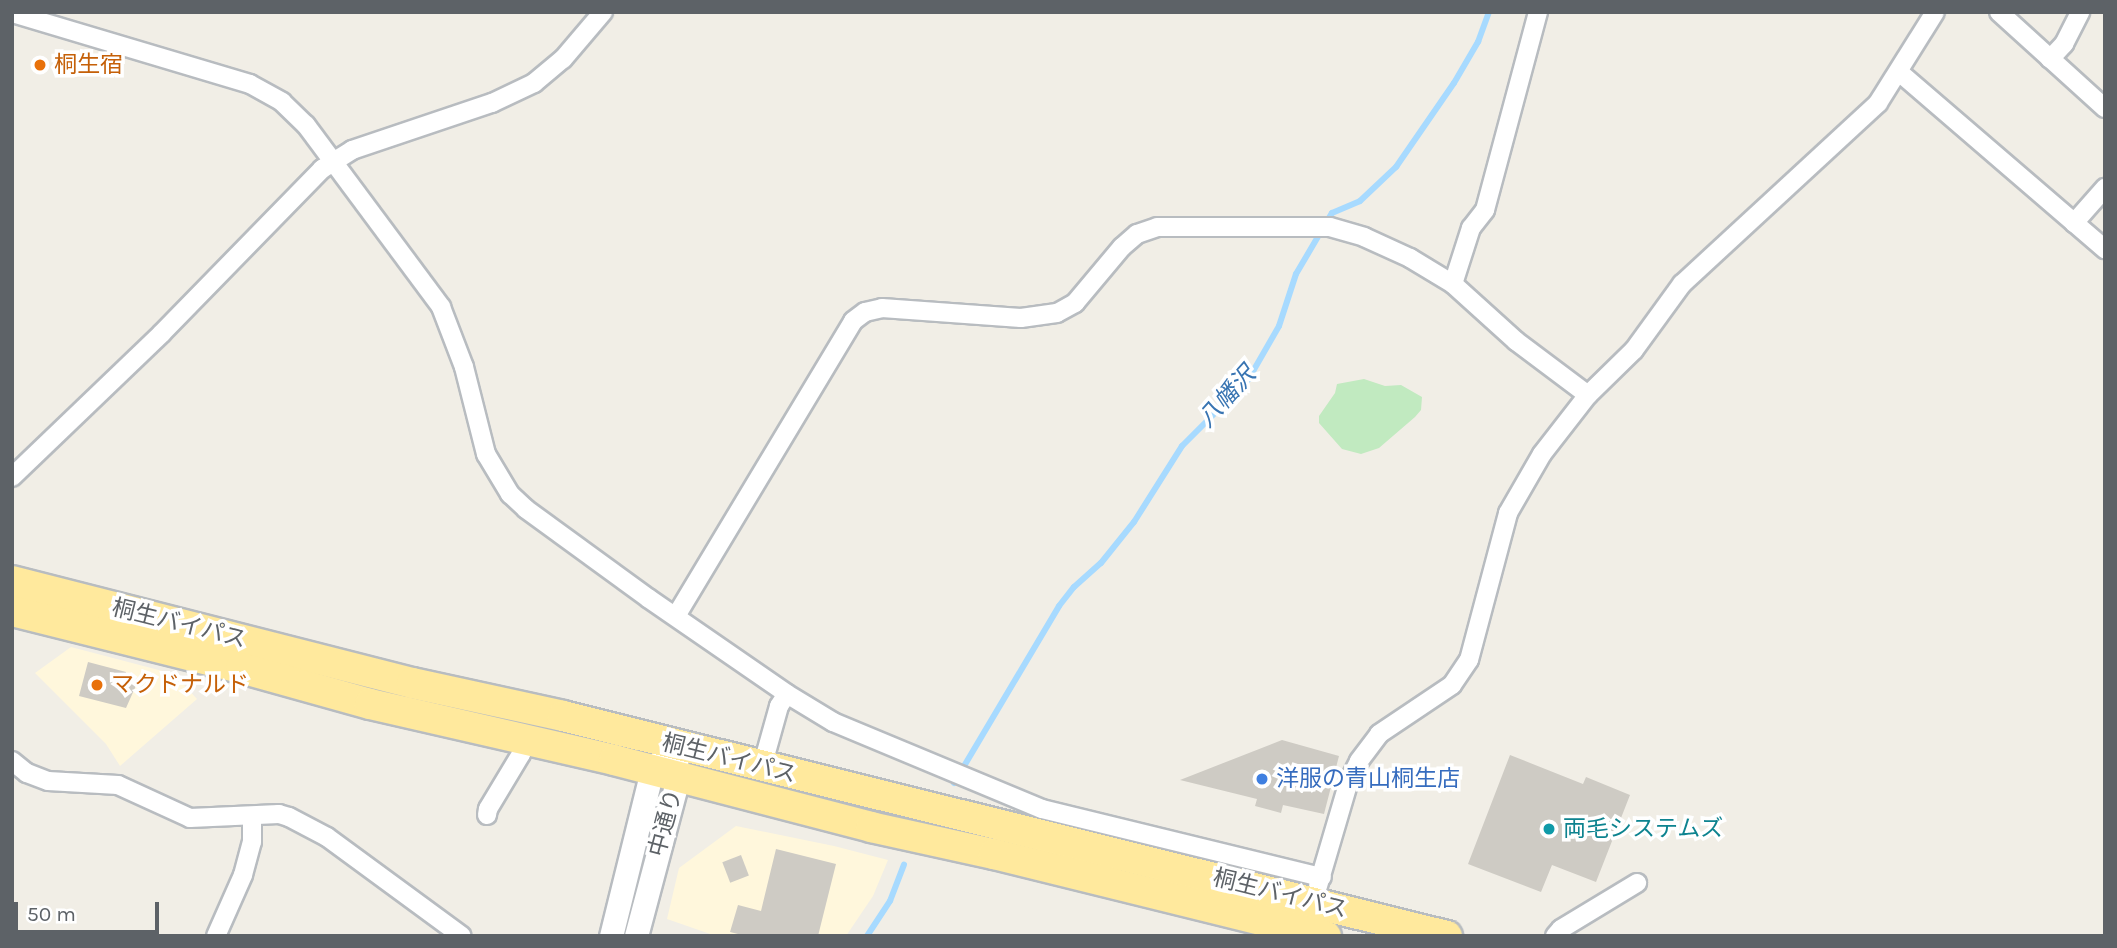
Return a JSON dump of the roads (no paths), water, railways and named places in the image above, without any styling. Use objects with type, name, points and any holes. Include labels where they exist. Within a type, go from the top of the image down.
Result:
[{"type":"highway","name":"桐生バイパス","points":[[12,581],[412,683],[762,767],[1317,889],[1447,936]]},
{"type":"highway","name":"桐生バイパス","points":[[12,611],[241,668],[370,704],[524,739],[871,827],[994,854],[1308,934]]},
{"type":"street","points":[[12,477],[161,334],[322,169],[352,150],[517,92],[548,74],[603,12]]},
{"type":"street","points":[[1454,284],[1471,228],[1485,210],[1538,12]]},
{"type":"street","points":[[1308,934],[1317,889],[1349,781],[1359,761],[1379,734],[1441,694],[1461,674],[1474,644],[1498,544],[1516,496],[1588,395],[1634,351],[1682,284],[1808,166],[1865,118],[1899,72],[1935,12]]},
{"type":"street","points":[[1999,12],[2105,108]]},
{"type":"street","points":[[2050,59],[2064,44],[2080,12]]},
{"type":"street","points":[[12,13],[250,84],[282,103],[306,125],[441,307],[464,368],[485,454],[499,481],[526,509],[786,694],[833,722],[1042,809],[1317,889]]},
{"type":"street","points":[[1899,72],[2105,249]]},
{"type":"street","points":[[2074,223],[2105,188]]},
{"type":"street","points":[[676,616],[853,321],[865,312],[893,308],[1041,318],[1075,303],[1122,247],[1137,234],[1157,227],[1321,227],[1383,245],[1454,284],[1516,341],[1588,395]]},
{"type":"street","points":[[762,767],[779,706],[786,694]]},
{"type":"street","points":[[487,815],[521,754],[524,739]]},
{"type":"street","name":"中通り","points":[[611,936],[674,744]]},
{"type":"street","points":[[12,761],[27,773],[48,780],[118,785],[190,818],[279,814],[316,830],[462,936]]},
{"type":"street","name":"中通り","points":[[636,936],[665,774]]},
{"type":"street","points":[[216,936],[243,875],[252,842],[252,816]]},
{"type":"street","points":[[1555,936],[1561,929],[1637,883]]},
{"type":"waterway","name":"八幡沢","points":[[954,783],[1059,606],[1074,587],[1101,563],[1134,522],[1182,446],[1248,380],[1279,326],[1296,274],[1332,213],[1360,201],[1396,167],[1454,83],[1478,42],[1489,12]]},
{"type":"waterway","name":"八幡沢","points":[[867,936],[890,901],[904,865]]},
{"type":"place","name":"桐生宿","points":[[40,65]]},
{"type":"place","name":"マクドナルド","points":[[97,685]]},
{"type":"place","name":"洋服の青山桐生店","points":[[1262,779]]},
{"type":"place","name":"両毛システムズ","points":[[1549,829]]}]
